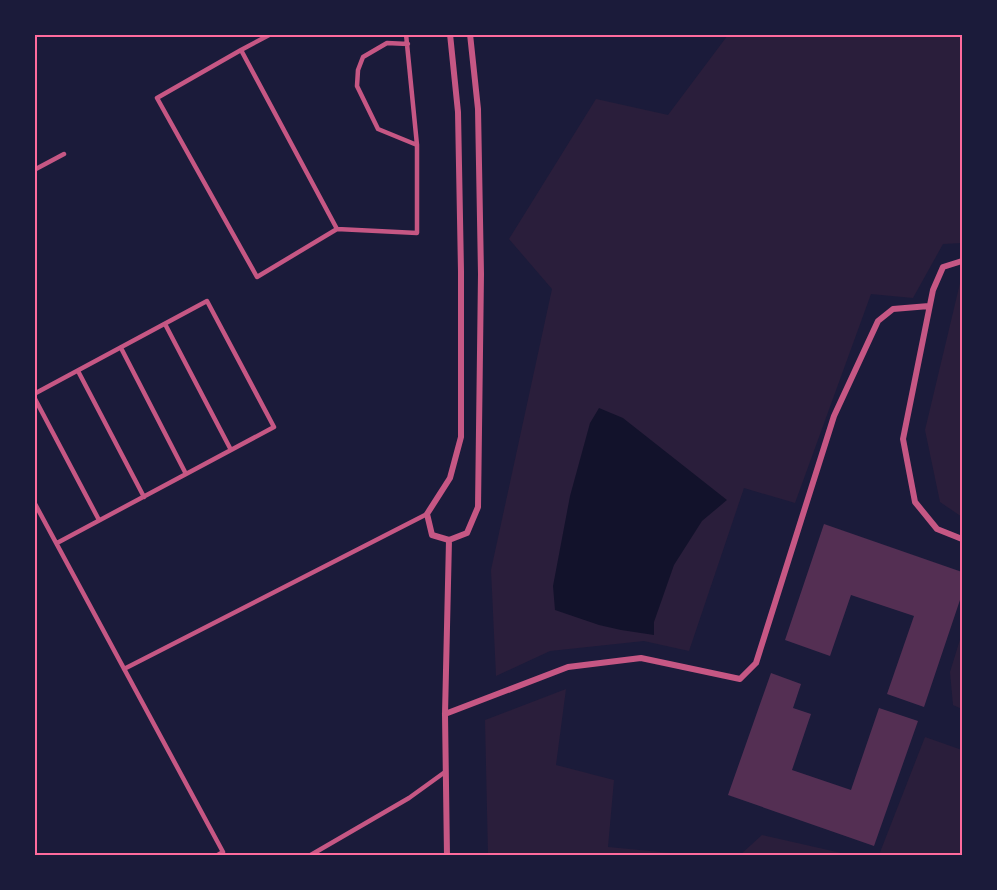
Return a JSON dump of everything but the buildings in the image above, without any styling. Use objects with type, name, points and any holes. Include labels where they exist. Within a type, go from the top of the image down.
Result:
[{"type":"street","points":[[450,34],[458,112],[462,271],[461,437],[450,478],[428,514],[432,535],[449,540],[467,533],[478,507],[481,274],[478,109],[470,34]]},
{"type":"street","points":[[963,261],[943,267],[933,290],[903,439],[915,502],[937,529],[963,539]]},
{"type":"street","points":[[445,714],[568,667],[641,658],[740,679],[756,663],[834,416],[878,321],[893,309],[929,306]]},
{"type":"street","points":[[447,855],[445,714],[449,540]]},
{"type":"lane","points":[[271,34],[156,98],[256,277],[337,229],[417,233],[417,145],[406,34]]},
{"type":"lane","points":[[408,44],[387,43],[363,57],[358,70],[357,86],[378,129],[417,145]]},
{"type":"lane","points":[[242,50],[337,229]]},
{"type":"lane","points":[[34,170],[64,154]]},
{"type":"lane","points":[[57,543],[274,427],[207,301],[34,395],[99,520]]},
{"type":"lane","points":[[165,324],[231,450]]},
{"type":"lane","points":[[120,348],[186,474]]},
{"type":"lane","points":[[78,371],[144,497]]},
{"type":"lane","points":[[34,502],[223,852],[216,855]]},
{"type":"lane","points":[[124,669],[428,514]]},
{"type":"lane","points":[[309,855],[409,798],[446,772]]},
{"type":"shaded area","points":[[728,35],[962,35],[962,243],[943,244],[913,298],[871,294],[795,503],[744,488],[689,651],[644,641],[550,651],[496,676],[491,570],[552,289],[509,239],[596,99],[668,115]]},
{"type":"shaded area","points":[[961,279],[962,517],[940,502],[925,430]]},
{"type":"shaded area","points":[[599,408],[623,418],[727,500],[702,521],[674,565],[654,622],[654,635],[599,625],[555,610],[553,586],[570,496],[590,423]]},
{"type":"shaded area","points":[[962,633],[962,709],[953,705],[950,672]]},
{"type":"shaded area","points":[[566,689],[556,765],[614,780],[608,847],[692,855],[488,855],[485,720]]},
{"type":"shaded area","points":[[925,737],[962,750],[962,855],[879,855]]},
{"type":"shaded area","points":[[762,835],[850,855],[740,855]]}]
